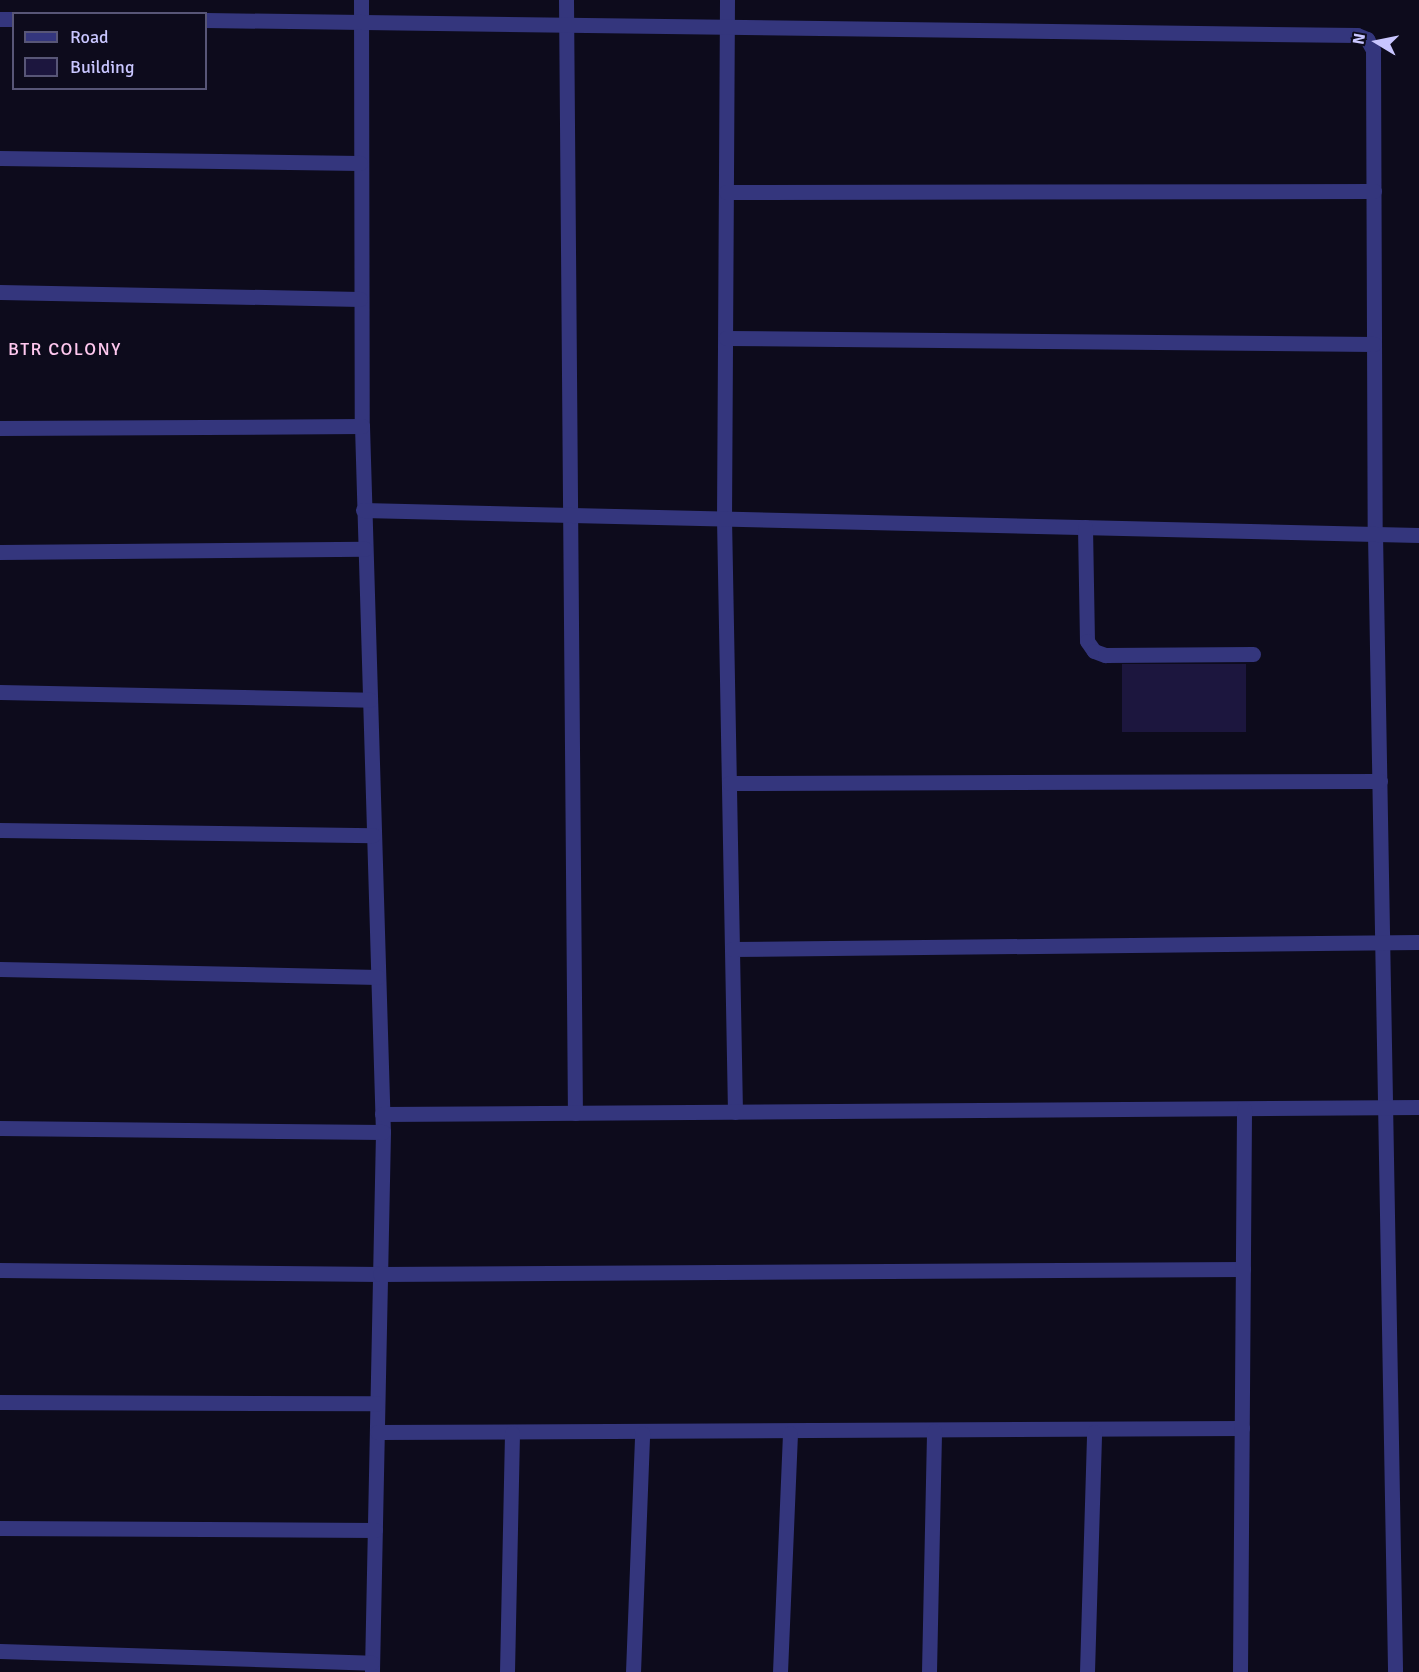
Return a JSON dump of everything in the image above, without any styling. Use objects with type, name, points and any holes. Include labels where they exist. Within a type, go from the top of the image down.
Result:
[{"type":"street","points":[[0,1651],[372,1668],[383,1132],[363,510],[360,299],[361,0]]},
{"type":"street","points":[[566,0],[575,1113]]},
{"type":"street","points":[[728,0],[724,519],[735,1112]]},
{"type":"street","points":[[207,20],[566,22],[1358,35],[1367,39],[1373,50],[1375,534],[1395,1672]]},
{"type":"street","points":[[0,158],[360,163]]},
{"type":"street","points":[[726,192],[1374,191]]},
{"type":"street","points":[[0,292],[360,299]]},
{"type":"street","points":[[726,338],[1374,344]]},
{"type":"street","points":[[0,428],[362,426]]},
{"type":"street","points":[[363,510],[1419,535]]},
{"type":"street","points":[[1085,527],[1087,641],[1094,651],[1105,655],[1253,654]]},
{"type":"street","points":[[0,552],[365,549]]},
{"type":"street","points":[[0,692],[370,700]]},
{"type":"street","points":[[729,783],[1380,780]]},
{"type":"street","points":[[0,830],[374,835]]},
{"type":"street","points":[[732,949],[1419,942]]},
{"type":"street","points":[[0,969],[378,977]]},
{"type":"street","points":[[382,1114],[1419,1107]]},
{"type":"street","points":[[1240,1672],[1244,1109]]},
{"type":"street","points":[[0,1128],[383,1132]]},
{"type":"street","points":[[0,1270],[380,1274],[1243,1269]]},
{"type":"street","points":[[0,1402],[377,1404]]},
{"type":"street","points":[[377,1432],[1094,1432],[1242,1428]]},
{"type":"street","points":[[929,1672],[934,1431]]},
{"type":"street","points":[[1086,1672],[1094,1432]]},
{"type":"street","points":[[507,1672],[512,1433]]},
{"type":"street","points":[[633,1672],[642,1433]]},
{"type":"street","points":[[780,1672],[790,1433]]},
{"type":"street","points":[[0,1528],[375,1530]]},
{"type":"building","points":[[1122,664],[1246,664],[1246,732],[1122,732]]},
{"type":"district","name":"BTR COLONY","points":[[65,349]]}]
